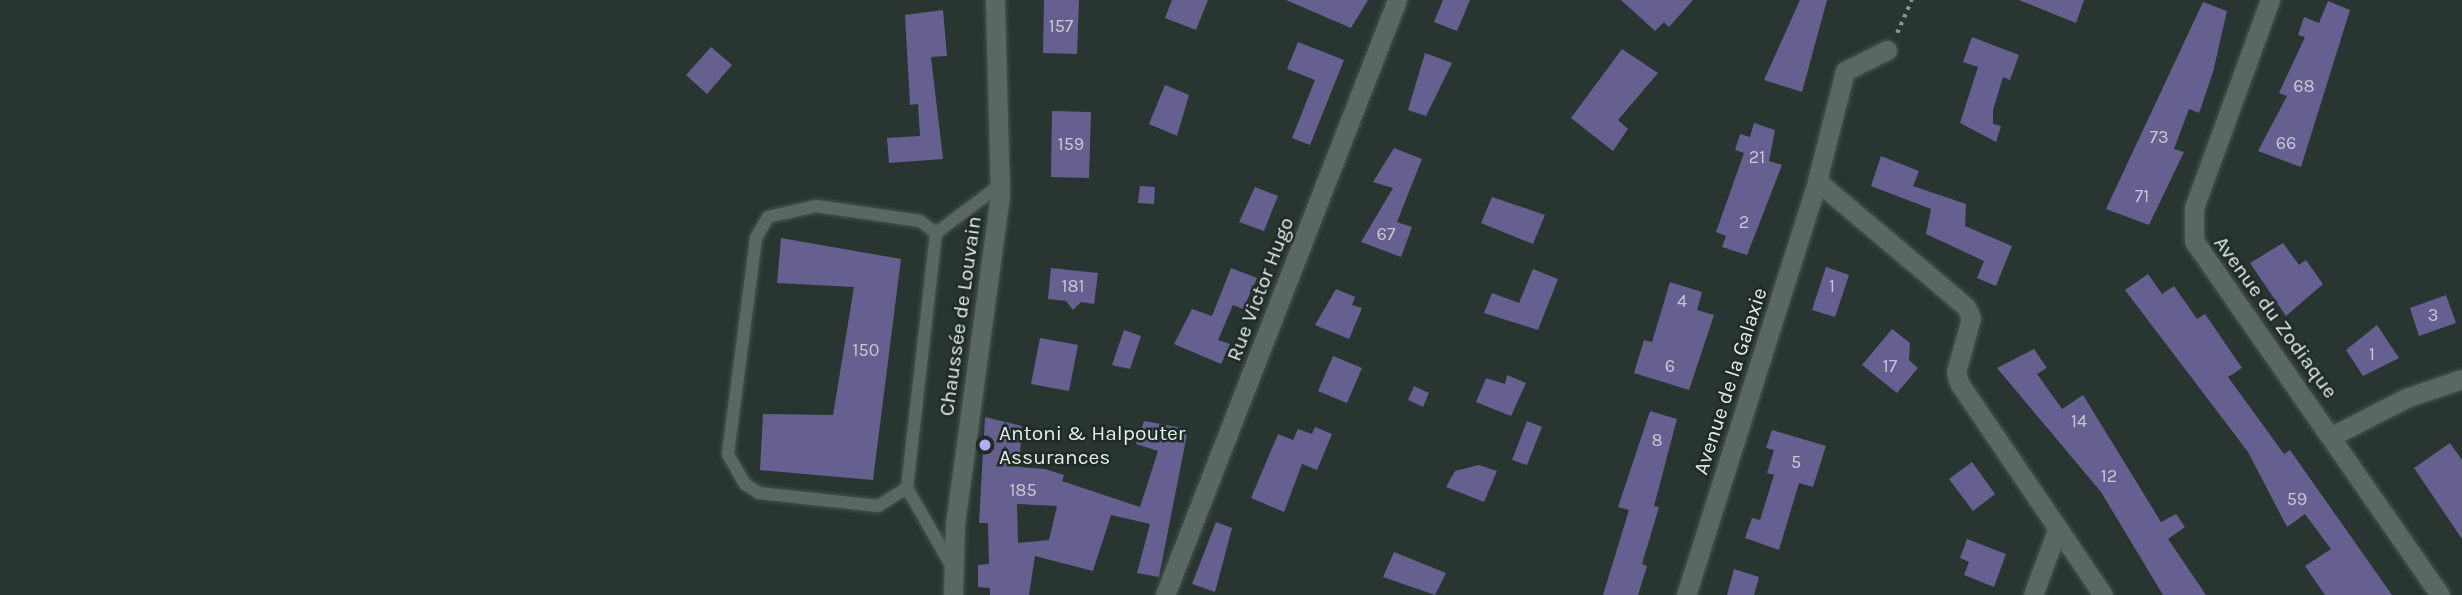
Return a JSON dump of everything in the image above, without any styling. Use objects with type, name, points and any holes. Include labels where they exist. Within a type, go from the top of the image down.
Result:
[{"type":"street","name":"Chaussée de Louvain","points":[[953,595],[1000,185],[995,0]]},
{"type":"street","name":"Rue Victor Hugo","points":[[1165,595],[1397,0]]},
{"type":"street","name":"Avenue du Zodiaque","points":[[2270,0],[2194,208],[2194,241],[2334,435],[2440,595]]},
{"type":"street","name":"Avenue de la Galaxie","points":[[1686,595],[1817,181],[1845,71],[1887,50]]},
{"type":"street","points":[[1817,181],[1966,307],[1971,318],[1956,372],[1959,383],[2103,595]]},
{"type":"street","points":[[2334,435],[2406,398],[2462,379]]},
{"type":"street","points":[[2034,595],[2057,530]]},
{"type":"lane","points":[[954,570],[907,488],[936,233],[1000,185]]},
{"type":"lane","points":[[907,488],[878,506],[759,492],[735,475],[728,454],[756,238],[768,217],[816,206],[920,221],[936,233]]},
{"type":"path","points":[[1887,50],[1912,0]]},
{"type":"building","points":[[1044,0],[1079,0],[1077,54],[1043,53]]},
{"type":"building","points":[[1172,0],[1208,0],[1196,30],[1165,18]]},
{"type":"building","points":[[1286,0],[1368,0],[1351,28]]},
{"type":"building","points":[[1443,0],[1470,0],[1457,31],[1434,22]]},
{"type":"building","points":[[1621,0],[1693,0],[1669,27],[1664,22],[1655,31]]},
{"type":"building","points":[[1800,0],[1827,0],[1802,92],[1764,80]]},
{"type":"building","points":[[2019,0],[2084,0],[2076,23]]},
{"type":"building","points":[[2328,1],[2350,10],[2301,167],[2258,151],[2287,96],[2279,93],[2305,37],[2298,35],[2304,17],[2319,23]]},
{"type":"building","points":[[2203,2],[2227,11],[2213,72],[2199,113],[2189,109],[2174,149],[2184,152],[2149,225],[2106,209]]},
{"type":"building","points":[[943,10],[947,56],[931,57],[943,159],[889,163],[887,138],[920,136],[918,104],[910,105],[905,15]]},
{"type":"building","points":[[1972,37],[2019,55],[2010,80],[2003,77],[1993,110],[1993,124],[2001,126],[1996,142],[1960,123],[1978,67],[1963,62]]},
{"type":"building","points":[[1298,42],[1344,60],[1310,145],[1292,138],[1315,80],[1287,69]]},
{"type":"building","points":[[711,47],[732,65],[707,94],[686,75]]},
{"type":"building","points":[[1622,49],[1658,73],[1618,120],[1628,129],[1613,151],[1571,118]]},
{"type":"building","points":[[1425,53],[1452,63],[1426,116],[1408,110]]},
{"type":"building","points":[[1165,85],[1189,95],[1177,136],[1149,124]]},
{"type":"building","points":[[1052,111],[1091,112],[1089,178],[1051,177]]},
{"type":"building","points":[[1754,123],[1775,130],[1769,161],[1782,165],[1747,255],[1722,247],[1726,236],[1716,232],[1744,153],[1735,150],[1740,134],[1750,137]]},
{"type":"building","points":[[1394,148],[1422,159],[1397,222],[1412,227],[1401,257],[1361,242],[1393,188],[1373,182]]},
{"type":"building","points":[[1881,156],[1919,171],[1913,186],[1966,204],[1965,226],[2012,246],[1996,286],[1977,278],[1984,261],[1926,234],[1931,209],[1871,186]]},
{"type":"building","points":[[1140,186],[1155,187],[1154,204],[1138,203]]},
{"type":"building","points":[[1255,187],[1278,196],[1264,231],[1239,222]]},
{"type":"building","points":[[1492,197],[1545,215],[1533,244],[1481,223]]},
{"type":"building","points":[[781,238],[901,259],[873,480],[760,470],[763,414],[833,415],[854,287],[777,283]]},
{"type":"building","points":[[2283,243],[2299,265],[2306,260],[2323,284],[2286,316],[2250,263]]},
{"type":"building","points":[[1826,267],[1849,275],[1835,317],[1812,310]]},
{"type":"building","points":[[1051,268],[1098,273],[1094,304],[1081,302],[1073,310],[1066,301],[1048,299]]},
{"type":"building","points":[[1231,268],[1257,278],[1243,309],[1233,305],[1218,340],[1230,344],[1221,364],[1174,344],[1192,309],[1212,316]]},
{"type":"building","points":[[1533,269],[1558,279],[1538,330],[1484,313],[1492,293],[1519,303]]},
{"type":"building","points":[[2148,274],[2162,294],[2174,286],[2197,319],[2205,314],[2242,368],[2228,377],[2284,454],[2290,450],[2392,595],[2325,595],[2305,566],[2331,549],[2305,514],[2287,527],[2248,452],[2125,290]]},
{"type":"building","points":[[1670,282],[1702,292],[1697,310],[1714,315],[1689,390],[1634,373],[1644,340],[1652,342]]},
{"type":"building","points":[[1336,289],[1355,297],[1352,305],[1362,308],[1349,339],[1315,325]]},
{"type":"building","points":[[2446,295],[2456,323],[2419,336],[2410,308]]},
{"type":"building","points":[[2377,325],[2399,358],[2363,376],[2346,350]]},
{"type":"building","points":[[1892,329],[1910,343],[1909,360],[1918,368],[1897,393],[1862,365]]},
{"type":"building","points":[[1124,330],[1141,336],[1130,369],[1112,365]]},
{"type":"building","points":[[1040,338],[1078,345],[1069,391],[1031,384]]},
{"type":"building","points":[[2034,349],[2047,368],[2037,374],[2062,409],[2083,395],[2161,522],[2176,514],[2185,527],[2168,539],[2206,595],[2163,595],[2101,492],[1997,368]]},
{"type":"building","points":[[1333,356],[1362,368],[1347,403],[1318,391]]},
{"type":"building","points":[[1507,375],[1526,383],[1511,416],[1476,402],[1486,378],[1505,384]]},
{"type":"building","points":[[1414,386],[1429,393],[1423,407],[1408,400]]},
{"type":"building","points":[[1650,411],[1677,419],[1654,506],[1659,507],[1642,564],[1647,566],[1638,595],[1603,595],[1629,510],[1618,507]]},
{"type":"building","points":[[985,417],[1022,426],[1019,467],[1045,469],[1064,475],[1062,481],[1140,507],[1158,451],[1136,444],[1144,421],[1188,429],[1159,577],[1137,573],[1150,524],[1111,515],[1093,571],[1035,556],[1029,595],[990,595],[990,588],[978,587],[978,565],[989,564],[988,523],[979,523]],"holes":[[[1017,504],[1057,506],[1049,540],[1018,543]]]},
{"type":"building","points":[[1527,421],[1542,427],[1527,465],[1512,460]]},
{"type":"building","points":[[1315,427],[1332,434],[1317,470],[1302,464],[1284,512],[1251,498],[1278,434],[1293,440],[1298,429],[1312,434]]},
{"type":"building","points":[[1772,430],[1826,446],[1813,487],[1799,483],[1779,550],[1745,538],[1752,518],[1760,520],[1774,475],[1767,473],[1774,450],[1766,448]]},
{"type":"building","points":[[2450,443],[2462,460],[2462,539],[2414,468]]},
{"type":"building","points":[[1972,462],[1995,494],[1973,511],[1949,479]]},
{"type":"building","points":[[1479,465],[1497,471],[1484,502],[1446,487],[1455,471]]},
{"type":"building","points":[[1216,522],[1232,528],[1215,592],[1192,584]]},
{"type":"building","points":[[1967,539],[2006,554],[1994,587],[1964,575],[1969,562],[1960,558]]},
{"type":"building","points":[[1394,552],[1446,573],[1435,595],[1383,577]]},
{"type":"building","points":[[1734,569],[1759,577],[1754,595],[1727,595]]},
{"type":"place","name":"Antoni & Halpouter Assurances","points":[[985,445]]}]
